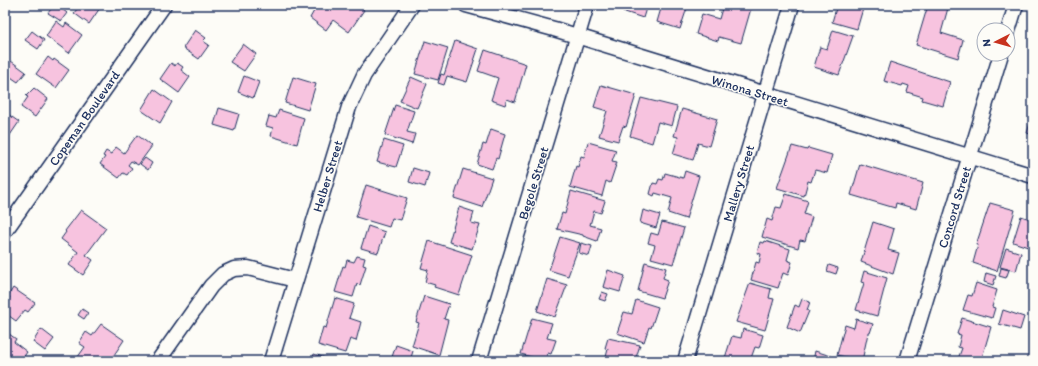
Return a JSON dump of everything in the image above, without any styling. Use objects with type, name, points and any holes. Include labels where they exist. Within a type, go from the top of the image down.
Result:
[{"type":"street","name":"Copeman Boulevard","points":[[5,231],[164,5]]},
{"type":"street","name":"Helber Street","points":[[271,361],[344,120],[364,75],[412,5]]},
{"type":"street","name":"Winona Street","points":[[466,5],[577,36],[1033,176]]},
{"type":"street","name":"Begole Street","points":[[479,361],[587,5]]},
{"type":"street","name":"Mallery Street","points":[[685,361],[792,5]]},
{"type":"street","points":[[1011,22],[1016,5]]},
{"type":"street","name":"Concord Street","points":[[907,361],[999,62]]},
{"type":"street","points":[[158,361],[211,286],[223,274],[234,269],[248,268],[295,280]]},
{"type":"building","points":[[54,5],[57,5],[67,13],[61,21],[48,13]]},
{"type":"building","points":[[80,5],[102,5],[89,24],[74,13]]},
{"type":"building","points":[[305,5],[357,5],[364,10],[349,32],[333,20],[326,30],[310,18],[314,11]]},
{"type":"building","points":[[624,5],[647,5],[643,18],[622,11]]},
{"type":"building","points":[[662,5],[688,5],[680,29],[657,22]]},
{"type":"building","points":[[723,5],[752,5],[741,43],[719,37],[718,41],[696,34],[702,14],[719,19]]},
{"type":"building","points":[[837,5],[864,5],[857,29],[832,22]]},
{"type":"building","points":[[928,5],[937,5],[948,8],[941,33],[963,40],[958,58],[916,45]]},
{"type":"building","points":[[56,21],[64,27],[66,23],[82,35],[69,53],[46,36]]},
{"type":"building","points":[[195,30],[206,38],[203,41],[209,45],[199,59],[183,48]]},
{"type":"building","points":[[833,30],[853,36],[839,75],[814,67],[820,47],[827,49]]},
{"type":"building","points":[[32,31],[44,40],[38,49],[25,40]]},
{"type":"building","points":[[425,41],[448,48],[438,80],[415,74]]},
{"type":"building","points":[[455,41],[478,49],[467,82],[447,76],[444,85],[438,83],[441,74],[444,75]]},
{"type":"building","points":[[243,44],[256,54],[244,71],[230,62]]},
{"type":"building","points":[[485,50],[526,64],[515,102],[507,99],[505,105],[491,100],[498,78],[478,71]]},
{"type":"building","points":[[48,57],[53,61],[54,59],[69,70],[56,88],[36,74]]},
{"type":"building","points":[[11,61],[26,72],[18,82],[5,73]]},
{"type":"building","points":[[890,62],[950,82],[943,106],[922,100],[923,97],[907,92],[909,86],[903,84],[902,86],[884,81]]},
{"type":"building","points":[[171,63],[175,66],[177,63],[183,67],[181,70],[190,77],[179,93],[160,79]]},
{"type":"building","points":[[244,76],[259,82],[253,98],[238,92]]},
{"type":"building","points":[[293,77],[316,84],[308,110],[285,103]]},
{"type":"building","points":[[411,77],[427,84],[417,108],[400,101]]},
{"type":"building","points":[[601,85],[636,95],[626,127],[623,126],[618,141],[599,136],[607,111],[594,107]]},
{"type":"building","points":[[34,88],[48,99],[35,117],[21,107],[28,97],[26,96]]},
{"type":"building","points":[[154,89],[172,102],[160,123],[141,110]]},
{"type":"building","points":[[641,98],[677,107],[672,126],[658,122],[652,143],[630,136]]},
{"type":"building","points":[[395,105],[414,111],[407,132],[415,134],[412,144],[385,135]]},
{"type":"building","points":[[219,108],[239,114],[234,131],[214,125]]},
{"type":"building","points":[[682,109],[717,119],[709,146],[698,143],[693,160],[673,154],[678,137],[674,136]]},
{"type":"building","points":[[279,110],[304,118],[297,144],[271,136],[273,128],[266,126],[269,116],[276,118]]},
{"type":"building","points":[[5,112],[19,122],[6,141],[5,140]]},
{"type":"building","points":[[1033,113],[1033,135],[1027,133]]},
{"type":"building","points":[[491,129],[505,134],[498,159],[496,158],[492,169],[477,164],[483,144],[486,145]]},
{"type":"building","points":[[137,135],[152,146],[138,165],[131,161],[128,165],[132,168],[127,175],[123,173],[119,178],[100,164],[105,157],[103,156],[106,151],[111,154],[116,147],[124,153]]},
{"type":"building","points":[[384,140],[403,146],[396,167],[377,162]]},
{"type":"building","points":[[588,142],[616,150],[612,161],[617,162],[610,183],[606,181],[602,196],[570,187],[576,166],[578,167],[581,156],[584,157]]},
{"type":"building","points":[[792,146],[807,150],[808,148],[832,155],[827,173],[815,170],[811,182],[808,181],[804,196],[777,188]]},
{"type":"building","points":[[145,158],[152,163],[148,170],[140,164]]},
{"type":"building","points":[[860,164],[923,183],[916,209],[896,203],[895,208],[851,195]]},
{"type":"building","points":[[413,168],[429,173],[425,187],[409,182]]},
{"type":"building","points":[[463,169],[492,178],[482,207],[454,198]]},
{"type":"building","points":[[685,171],[699,176],[686,219],[668,213],[672,198],[655,193],[654,196],[650,194],[653,183],[657,184],[659,179],[663,180],[665,173],[683,178]]},
{"type":"building","points":[[366,185],[407,198],[400,220],[392,218],[389,227],[356,217]]},
{"type":"building","points":[[571,191],[605,201],[601,213],[594,211],[590,225],[601,228],[597,241],[583,235],[557,229],[562,213],[565,214]]},
{"type":"building","points":[[786,194],[808,201],[804,214],[812,217],[805,241],[800,240],[798,248],[762,237],[767,219],[772,221],[776,207],[781,208]]},
{"type":"building","points":[[990,203],[1015,210],[997,271],[973,263],[978,245],[976,245]]},
{"type":"building","points":[[459,207],[474,212],[471,223],[480,225],[472,249],[449,242]]},
{"type":"building","points":[[81,210],[106,228],[86,255],[93,260],[83,275],[69,265],[78,252],[61,239],[66,232],[65,231]]},
{"type":"building","points":[[643,210],[660,215],[656,228],[640,223]]},
{"type":"building","points":[[1021,216],[1033,220],[1033,241],[1030,241],[1028,247],[1013,242]]},
{"type":"building","points":[[662,222],[684,228],[673,264],[651,258],[655,245],[648,243],[651,233],[658,235]]},
{"type":"building","points":[[873,222],[894,229],[888,250],[899,253],[893,274],[861,262]]},
{"type":"building","points":[[368,226],[385,232],[378,253],[361,248]]},
{"type":"building","points":[[560,237],[580,243],[568,276],[549,270]]},
{"type":"building","points":[[429,241],[472,255],[459,295],[434,287],[435,285],[425,282],[428,270],[421,268]]},
{"type":"building","points":[[765,241],[790,249],[787,260],[792,262],[788,275],[783,273],[778,288],[751,280],[756,262],[759,263],[761,254],[757,253],[760,242],[764,243]]},
{"type":"building","points":[[581,243],[592,246],[589,256],[579,253]]},
{"type":"building","points":[[1006,248],[1021,253],[1016,271],[1000,267]]},
{"type":"building","points":[[357,256],[365,258],[363,265],[366,266],[360,285],[357,284],[353,297],[335,292],[343,266],[345,267],[347,260],[354,262]]},
{"type":"building","points":[[645,262],[666,268],[663,278],[668,280],[662,298],[638,291]]},
{"type":"building","points":[[829,265],[838,268],[836,274],[827,271]]},
{"type":"building","points":[[1001,268],[1009,270],[1006,278],[999,276]]},
{"type":"building","points":[[608,270],[625,276],[620,292],[603,287]]},
{"type":"building","points":[[864,271],[887,278],[877,316],[856,310],[864,283],[861,282]]},
{"type":"building","points":[[986,273],[996,276],[993,285],[984,282]]},
{"type":"building","points":[[547,279],[567,285],[555,317],[537,311]]},
{"type":"building","points":[[750,283],[771,289],[769,298],[774,299],[765,330],[736,322]]},
{"type":"building","points":[[976,283],[997,290],[992,307],[995,308],[992,318],[963,310],[968,295],[972,296]]},
{"type":"building","points":[[13,288],[35,303],[28,312],[25,310],[16,321],[5,313],[5,304],[10,297],[8,296]]},
{"type":"building","points":[[602,292],[608,294],[605,301],[599,299]]},
{"type":"building","points":[[424,296],[449,304],[444,319],[448,320],[439,355],[412,346],[419,323],[416,322]]},
{"type":"building","points":[[335,298],[354,304],[349,318],[361,322],[356,341],[350,339],[345,353],[318,345],[323,327],[326,328]]},
{"type":"building","points":[[802,299],[810,302],[807,310],[809,311],[800,333],[787,327],[795,305],[799,307]]},
{"type":"building","points":[[636,300],[658,307],[651,328],[649,327],[644,342],[617,333],[624,312],[632,314]]},
{"type":"building","points":[[82,309],[88,313],[84,319],[78,315]]},
{"type":"building","points":[[1003,310],[1024,317],[1020,330],[999,324]]},
{"type":"building","points":[[532,318],[552,323],[547,338],[556,340],[551,354],[548,353],[545,361],[521,354]]},
{"type":"building","points":[[962,318],[991,327],[981,361],[966,361],[958,359],[962,348],[958,347],[961,335],[957,334]]},
{"type":"building","points":[[856,319],[873,324],[870,333],[868,333],[862,361],[837,355],[845,325],[854,328]]},
{"type":"building","points":[[101,324],[124,340],[110,361],[75,361],[85,347],[79,343],[86,332],[92,336]]},
{"type":"building","points":[[41,329],[54,339],[45,351],[33,342]]},
{"type":"building","points":[[743,329],[763,335],[759,348],[755,347],[750,361],[724,361],[732,336],[741,338]]},
{"type":"building","points":[[5,331],[16,339],[14,342],[27,352],[21,361],[8,361],[5,359]]},
{"type":"building","points":[[608,338],[640,345],[635,361],[613,361],[606,357],[608,349],[605,348]]},
{"type":"building","points":[[396,345],[413,351],[410,361],[392,357]]},
{"type":"building","points":[[815,351],[834,357],[833,361],[813,361]]},
{"type":"building","points":[[314,354],[334,361],[312,361]]}]
